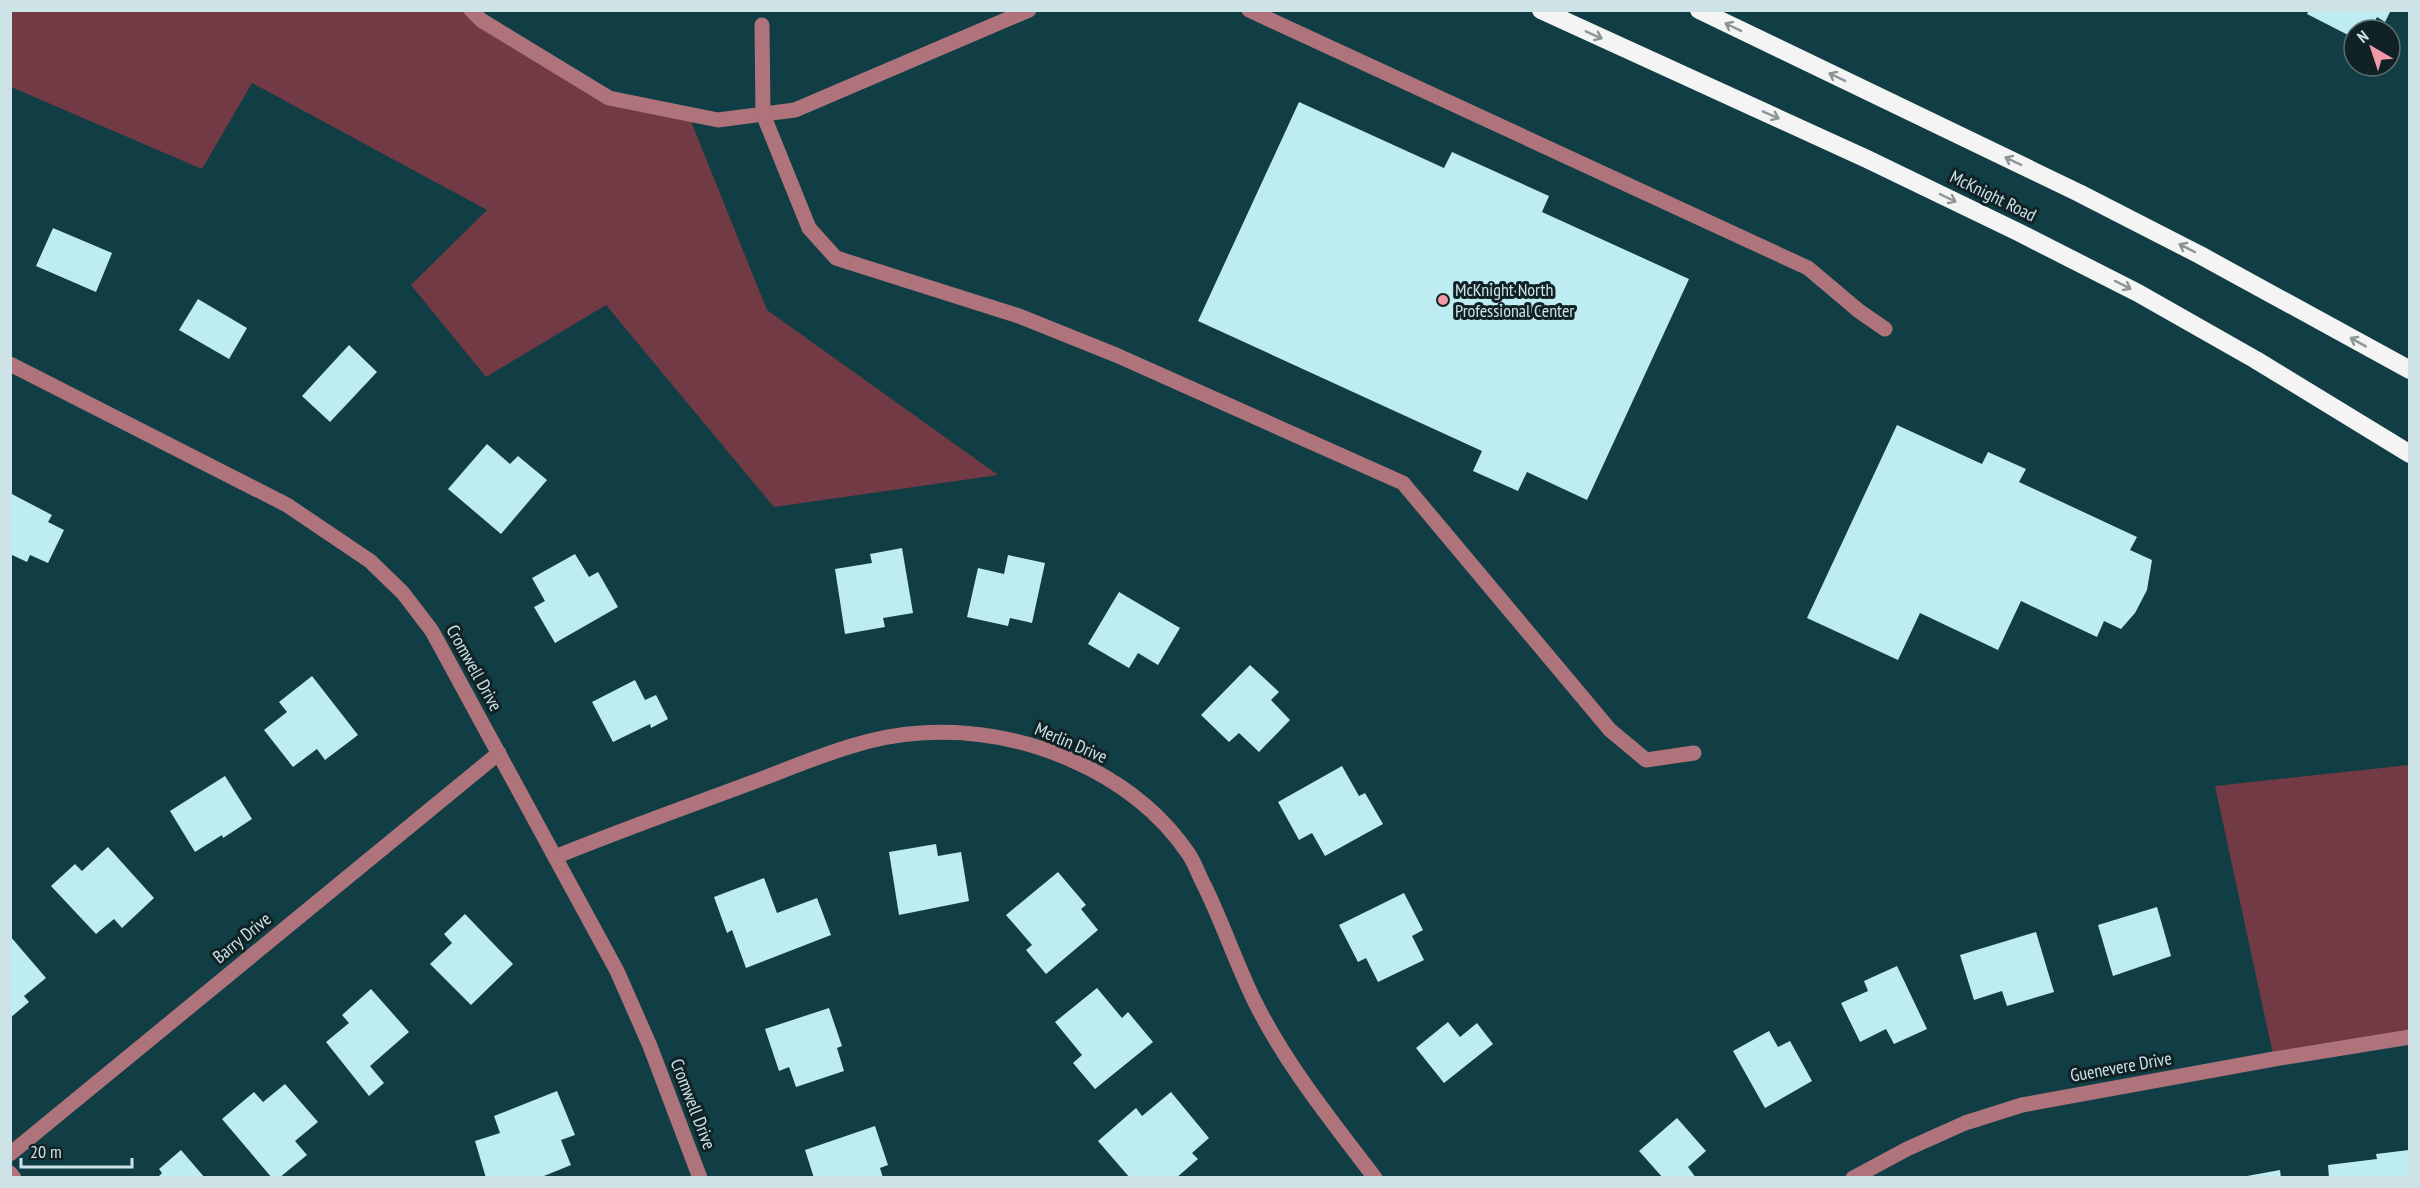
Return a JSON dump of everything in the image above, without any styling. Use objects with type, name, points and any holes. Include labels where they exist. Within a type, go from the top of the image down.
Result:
[{"type":"highway","name":"McKnight Road","points":[[1541,10],[1867,159],[2019,232],[2128,288],[2256,360],[2409,454]]},
{"type":"highway","points":[[1699,10],[2079,193],[2200,255],[2409,370]]},
{"type":"street","points":[[471,10],[481,20],[609,98],[718,120],[795,110],[1029,10]]},
{"type":"street","points":[[1249,10],[1808,268],[1885,329]]},
{"type":"street","points":[[762,25],[763,114],[809,228],[836,258],[1038,323],[1403,483],[1610,730],[1646,760],[1694,753]]},
{"type":"street","name":"Cromwell Drive","points":[[10,364],[287,505],[370,561],[404,593],[432,631],[617,971],[650,1046],[700,1178]]},
{"type":"street","name":"Merlin Drive","points":[[555,856],[865,742],[919,733],[964,733],[1008,739],[1044,749],[1082,764],[1121,787],[1160,819],[1189,855],[1253,999],[1278,1047],[1375,1178]]},
{"type":"street","name":"Barry Drive","points":[[10,1154],[499,753]]},
{"type":"street","name":"Guenevere Drive","points":[[1852,1178],[1907,1149],[1965,1123],[2022,1105],[2409,1037]]},
{"type":"street","points":[[10,1173],[14,1178]]},
{"type":"shaded area","points":[[11,11],[471,11],[609,98],[688,114],[767,310],[998,475],[774,507],[606,305],[486,377],[411,285],[487,210],[252,83],[202,169],[11,87]]},
{"type":"shaded area","points":[[2409,765],[2409,1037],[2274,1059],[2215,786]]},
{"type":"building","points":[[2309,10],[2391,10],[2387,18],[2342,18],[2342,32],[2307,14]]},
{"type":"building","name":"McKnight North Professional Center","points":[[1299,102],[1444,168],[1452,152],[1549,196],[1542,212],[1689,279],[1587,500],[1527,472],[1518,491],[1473,471],[1482,451],[1198,321]]},
{"type":"building","points":[[53,228],[112,253],[96,292],[36,266]]},
{"type":"building","points":[[198,299],[247,328],[229,359],[179,330]]},
{"type":"building","points":[[349,345],[377,372],[330,422],[302,396]]},
{"type":"building","points":[[1897,425],[1982,464],[1988,452],[2026,469],[2019,482],[2137,537],[2130,550],[2152,560],[2147,590],[2135,613],[2121,629],[2104,621],[2097,637],[2021,601],[1998,650],[1920,613],[1898,660],[1807,618]]},
{"type":"building","points":[[487,444],[510,464],[518,456],[547,480],[501,534],[448,489]]},
{"type":"building","points":[[10,493],[52,515],[48,522],[64,530],[48,563],[30,555],[27,562],[10,554]]},
{"type":"building","points":[[902,548],[913,613],[883,618],[885,627],[845,634],[835,569],[872,563],[870,554]]},
{"type":"building","points":[[575,554],[589,577],[598,572],[618,607],[555,643],[534,607],[545,601],[532,578]]},
{"type":"building","points":[[1008,555],[1045,563],[1032,623],[1010,618],[1008,626],[967,617],[978,568],[1004,574]]},
{"type":"building","points":[[1119,592],[1180,628],[1158,665],[1138,653],[1129,668],[1088,644]]},
{"type":"building","points":[[1250,665],[1279,692],[1271,700],[1290,720],[1259,752],[1239,733],[1229,742],[1201,715]]},
{"type":"building","points":[[312,676],[358,735],[325,760],[317,749],[293,767],[264,730],[287,712],[279,702]]},
{"type":"building","points":[[635,680],[645,700],[656,695],[668,719],[651,728],[650,724],[613,742],[592,702]]},
{"type":"building","points":[[1342,766],[1359,796],[1365,793],[1383,824],[1325,856],[1312,833],[1299,840],[1278,802]]},
{"type":"building","points":[[225,776],[252,819],[223,838],[222,835],[195,852],[170,811]]},
{"type":"building","points":[[936,844],[938,856],[961,852],[969,901],[899,915],[889,852]]},
{"type":"building","points":[[108,847],[154,898],[122,928],[114,919],[96,934],[51,886],[75,864],[82,871]]},
{"type":"building","points":[[1058,872],[1086,905],[1081,909],[1098,930],[1046,974],[1026,950],[1032,945],[1006,915]]},
{"type":"building","points":[[764,878],[777,913],[817,898],[831,935],[746,968],[732,930],[727,933],[714,897]]},
{"type":"building","points":[[1404,893],[1423,930],[1412,936],[1424,960],[1378,982],[1366,958],[1358,962],[1339,925]]},
{"type":"building","points":[[2157,907],[2171,956],[2113,976],[2098,925]]},
{"type":"building","points":[[465,914],[513,964],[471,1005],[430,964],[452,943],[444,934]]},
{"type":"building","points":[[2036,932],[2054,992],[2007,1006],[2002,991],[1974,1000],[1960,955]]},
{"type":"building","points":[[10,936],[46,978],[24,996],[29,1002],[10,1018]]},
{"type":"building","points":[[1897,966],[1927,1029],[1894,1044],[1886,1029],[1860,1042],[1841,1003],[1868,991],[1864,981]]},
{"type":"building","points":[[1097,988],[1122,1018],[1128,1012],[1153,1042],[1095,1089],[1073,1063],[1082,1055],[1055,1022]]},
{"type":"building","points":[[371,989],[409,1032],[370,1066],[384,1083],[369,1096],[326,1042],[349,1023],[342,1015]]},
{"type":"building","points":[[829,1008],[842,1046],[837,1048],[844,1071],[796,1087],[789,1067],[779,1071],[765,1029]]},
{"type":"building","points":[[1448,1022],[1460,1037],[1477,1023],[1493,1044],[1444,1083],[1416,1048]]},
{"type":"building","points":[[1769,1031],[1778,1047],[1790,1041],[1812,1081],[1765,1108],[1733,1051]]},
{"type":"building","points":[[285,1084],[318,1122],[295,1141],[307,1155],[279,1178],[272,1178],[222,1119],[254,1092],[263,1102]]},
{"type":"building","points":[[557,1091],[575,1135],[561,1140],[571,1165],[539,1178],[486,1178],[475,1141],[500,1133],[494,1116]]},
{"type":"building","points":[[1171,1092],[1209,1138],[1192,1153],[1198,1159],[1176,1178],[1130,1178],[1098,1141],[1136,1108],[1142,1116]]},
{"type":"building","points":[[1677,1118],[1706,1151],[1688,1167],[1696,1178],[1663,1178],[1639,1151]]},
{"type":"building","points":[[875,1126],[888,1165],[880,1168],[883,1178],[814,1178],[805,1150]]},
{"type":"building","points":[[181,1150],[205,1178],[157,1178],[162,1173],[159,1169]]},
{"type":"building","points":[[2409,1150],[2410,1178],[2329,1178],[2328,1165],[2377,1159],[2376,1154]]},
{"type":"building","points":[[2280,1170],[2281,1178],[2247,1178],[2247,1176]]},
{"type":"place","name":"McKnight North Professional Center","points":[[1443,300]]}]
